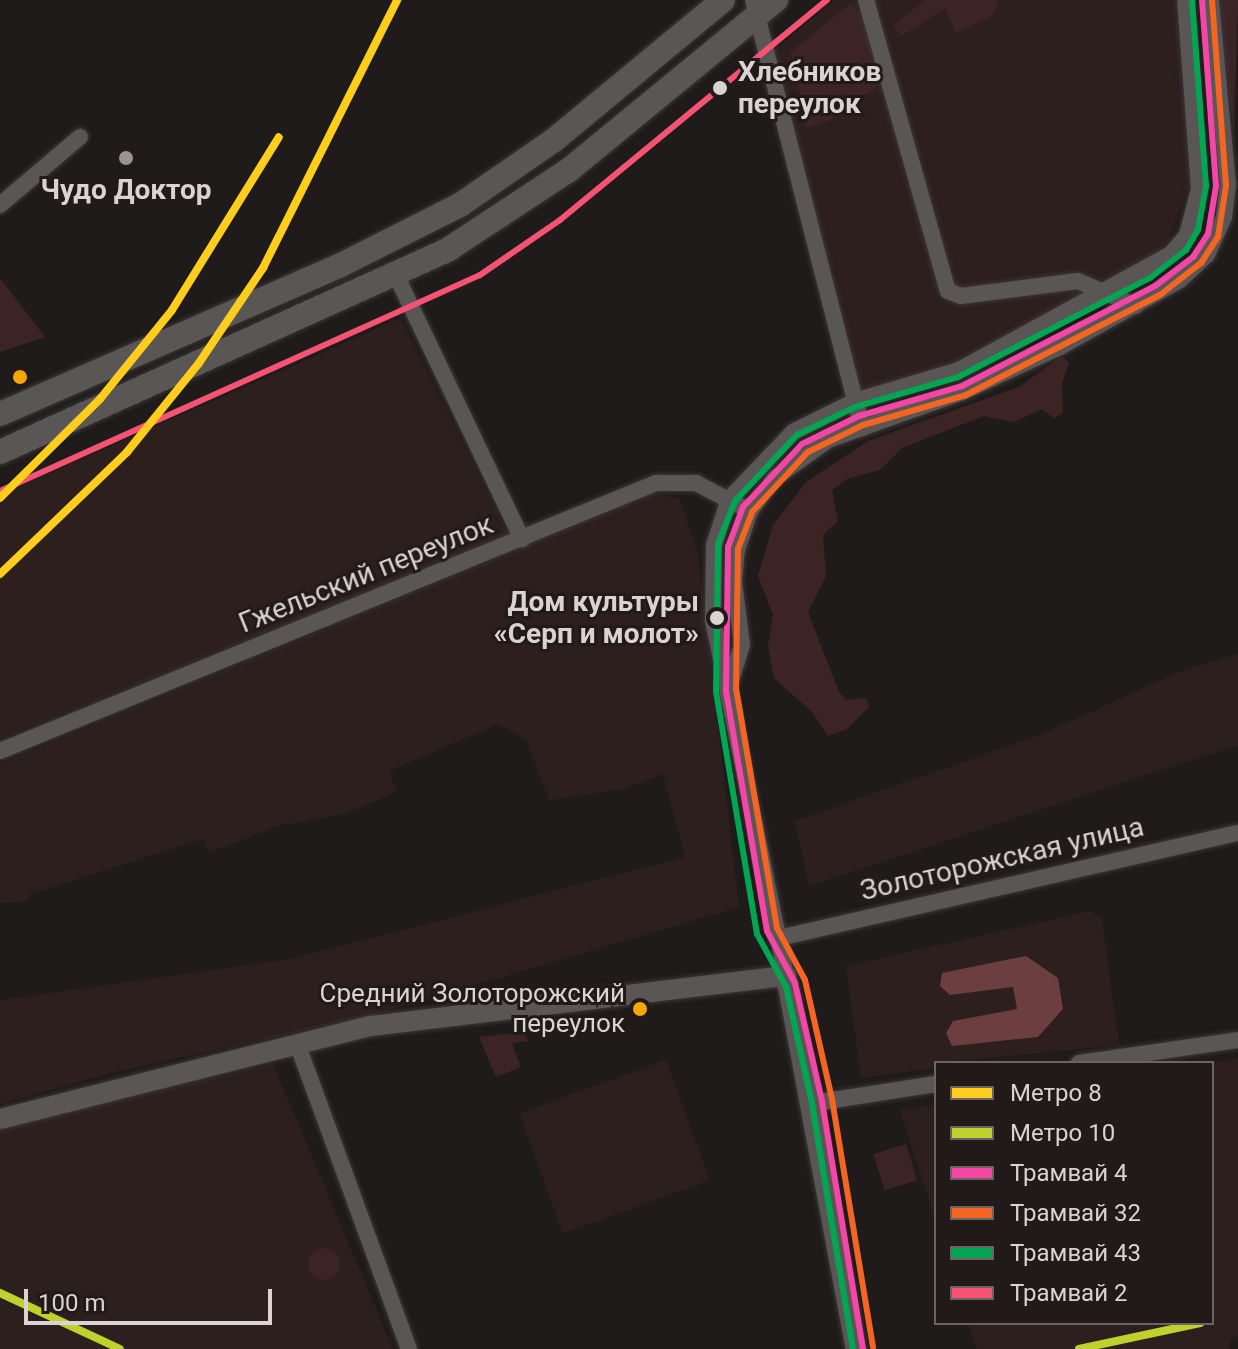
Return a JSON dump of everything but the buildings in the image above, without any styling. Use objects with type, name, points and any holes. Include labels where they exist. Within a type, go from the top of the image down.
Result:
[{"type":"main road","points":[[0,414],[339,266],[473,197],[554,140],[723,0]]},
{"type":"main road","points":[[0,452],[396,275],[492,223],[569,170],[755,8],[776,0]]},
{"type":"street","points":[[866,0],[948,291],[961,296],[1078,281],[1111,292],[1136,306]]},
{"type":"street","points":[[856,1349],[814,1103],[728,688],[710,582],[729,499],[793,432],[855,401],[959,370],[1111,292],[1171,254],[1196,207],[1185,0]]},
{"type":"street","points":[[728,688],[742,645],[734,582],[750,511],[806,452],[862,428],[963,392],[1136,306],[1195,268],[1224,217],[1227,163],[1211,0]]},
{"type":"street","points":[[701,18],[736,3],[755,8],[862,428]]},
{"type":"street","points":[[0,205],[80,137]]},
{"type":"street","points":[[473,197],[466,209],[470,219],[479,226],[492,223]]},
{"type":"street","points":[[396,275],[522,539]]},
{"type":"street","name":"Гжельский переулок","points":[[0,751],[675,479],[696,483],[750,511]]},
{"type":"street","name":"Золоторожская улица","points":[[779,938],[1238,833]]},
{"type":"street","points":[[0,1119],[371,1026],[786,976]]},
{"type":"street","points":[[1093,1061],[1238,1040]]},
{"type":"street","points":[[297,1043],[409,1349]]},
{"type":"street","points":[[814,1103],[934,1084]]},
{"type":"shaded area","points":[[834,0],[1178,0],[1192,176],[1169,240],[1157,254],[963,363],[859,392],[769,55]]},
{"type":"shaded area","points":[[925,0],[999,0],[993,15],[956,33],[945,8],[902,36],[893,26]]},
{"type":"shaded area","points":[[1217,0],[1238,0],[1234,132]]},
{"type":"shaded area","points":[[852,2],[878,44],[876,89],[833,113],[833,119],[807,128],[791,52]]},
{"type":"shaded area","points":[[0,278],[45,337],[0,352]]},
{"type":"shaded area","points":[[401,318],[509,537],[0,738],[0,495]]},
{"type":"shaded area","points":[[1062,356],[1069,363],[1062,383],[1063,413],[1054,418],[1042,409],[1014,422],[984,416],[902,448],[880,470],[849,478],[832,490],[838,521],[823,535],[826,576],[808,612],[839,692],[846,700],[866,698],[869,707],[847,729],[828,736],[811,711],[774,678],[768,646],[773,615],[758,576],[773,525],[806,482],[868,441],[1019,387]]},
{"type":"shaded area","points":[[654,493],[680,499],[698,555],[739,907],[370,1016],[115,1072],[0,1104],[0,1000],[291,959],[685,857],[663,774],[623,789],[549,800],[526,739],[498,724],[389,771],[397,792],[344,814],[277,826],[209,853],[203,839],[30,894],[27,901],[0,903],[0,764]]},
{"type":"shaded area","points":[[1238,654],[1238,745],[809,886],[795,821],[1040,735],[1181,671]]},
{"type":"shaded area","points":[[1091,911],[1102,920],[1119,1045],[934,1061],[934,1068],[861,1078],[846,966]]},
{"type":"shaded area","points":[[1026,956],[1058,978],[1063,1009],[1038,1037],[952,1046],[946,1033],[953,1021],[1017,1009],[1013,987],[950,995],[940,986],[942,973]]},
{"type":"shaded area","points":[[524,1032],[528,1041],[512,1043],[521,1067],[496,1077],[479,1037]]},
{"type":"shaded area","points":[[1238,1058],[1238,1336],[1230,1339],[1229,1349],[977,1349],[969,1325],[1214,1325],[1214,1062]]},
{"type":"shaded area","points":[[666,1060],[710,1180],[563,1234],[519,1113]]},
{"type":"shaded area","points":[[273,1064],[393,1349],[0,1349],[0,1129]]},
{"type":"shaded area","points":[[934,1105],[934,1216],[900,1110]]},
{"type":"shaded area","points":[[906,1144],[917,1180],[885,1190],[873,1154]]},
{"type":"shaded area","points":[[324,1248],[335,1253],[340,1264],[335,1275],[324,1280],[313,1275],[308,1264],[313,1253]]},
{"type":"metro line","name":"8","points":[[0,574],[127,452],[199,363],[263,268],[397,0]]},
{"type":"metro line","name":"8","points":[[0,498],[100,399],[172,310],[279,137]]},
{"type":"metro line","name":"10","points":[[0,1293],[120,1349]]},
{"type":"metro line","name":"10","points":[[1079,1349],[1191,1325]]},
{"type":"tram line","name":"2","points":[[0,491],[480,275],[560,220],[827,0]]},
{"type":"tram line","name":"4","points":[[863,1349],[822,1101],[795,983],[767,931],[726,690],[728,547],[743,507],[802,444],[859,416],[962,386],[1155,286],[1193,257],[1208,234],[1216,186],[1202,0]]},
{"type":"tram line","name":"32","points":[[873,1347],[832,1099],[805,980],[777,928],[736,689],[738,549],[752,512],[808,452],[863,425],[966,395],[1160,295],[1201,263],[1218,237],[1226,186],[1212,0]]},
{"type":"tram line","name":"43","points":[[853,1349],[812,1103],[786,987],[757,934],[716,692],[718,544],[735,501],[797,435],[855,407],[958,377],[1150,278],[1186,250],[1198,230],[1206,186],[1192,1]]},
{"type":"place","name":"Хлебников переулок","points":[[720,88]]},
{"type":"place","name":"Чудо Доктор","points":[[126,158]]},
{"type":"place","name":"Дом культуры «Серп и молот»","points":[[717,618]]},
{"type":"place","name":"Средний Золоторожский переулок","points":[[640,1009]]}]
